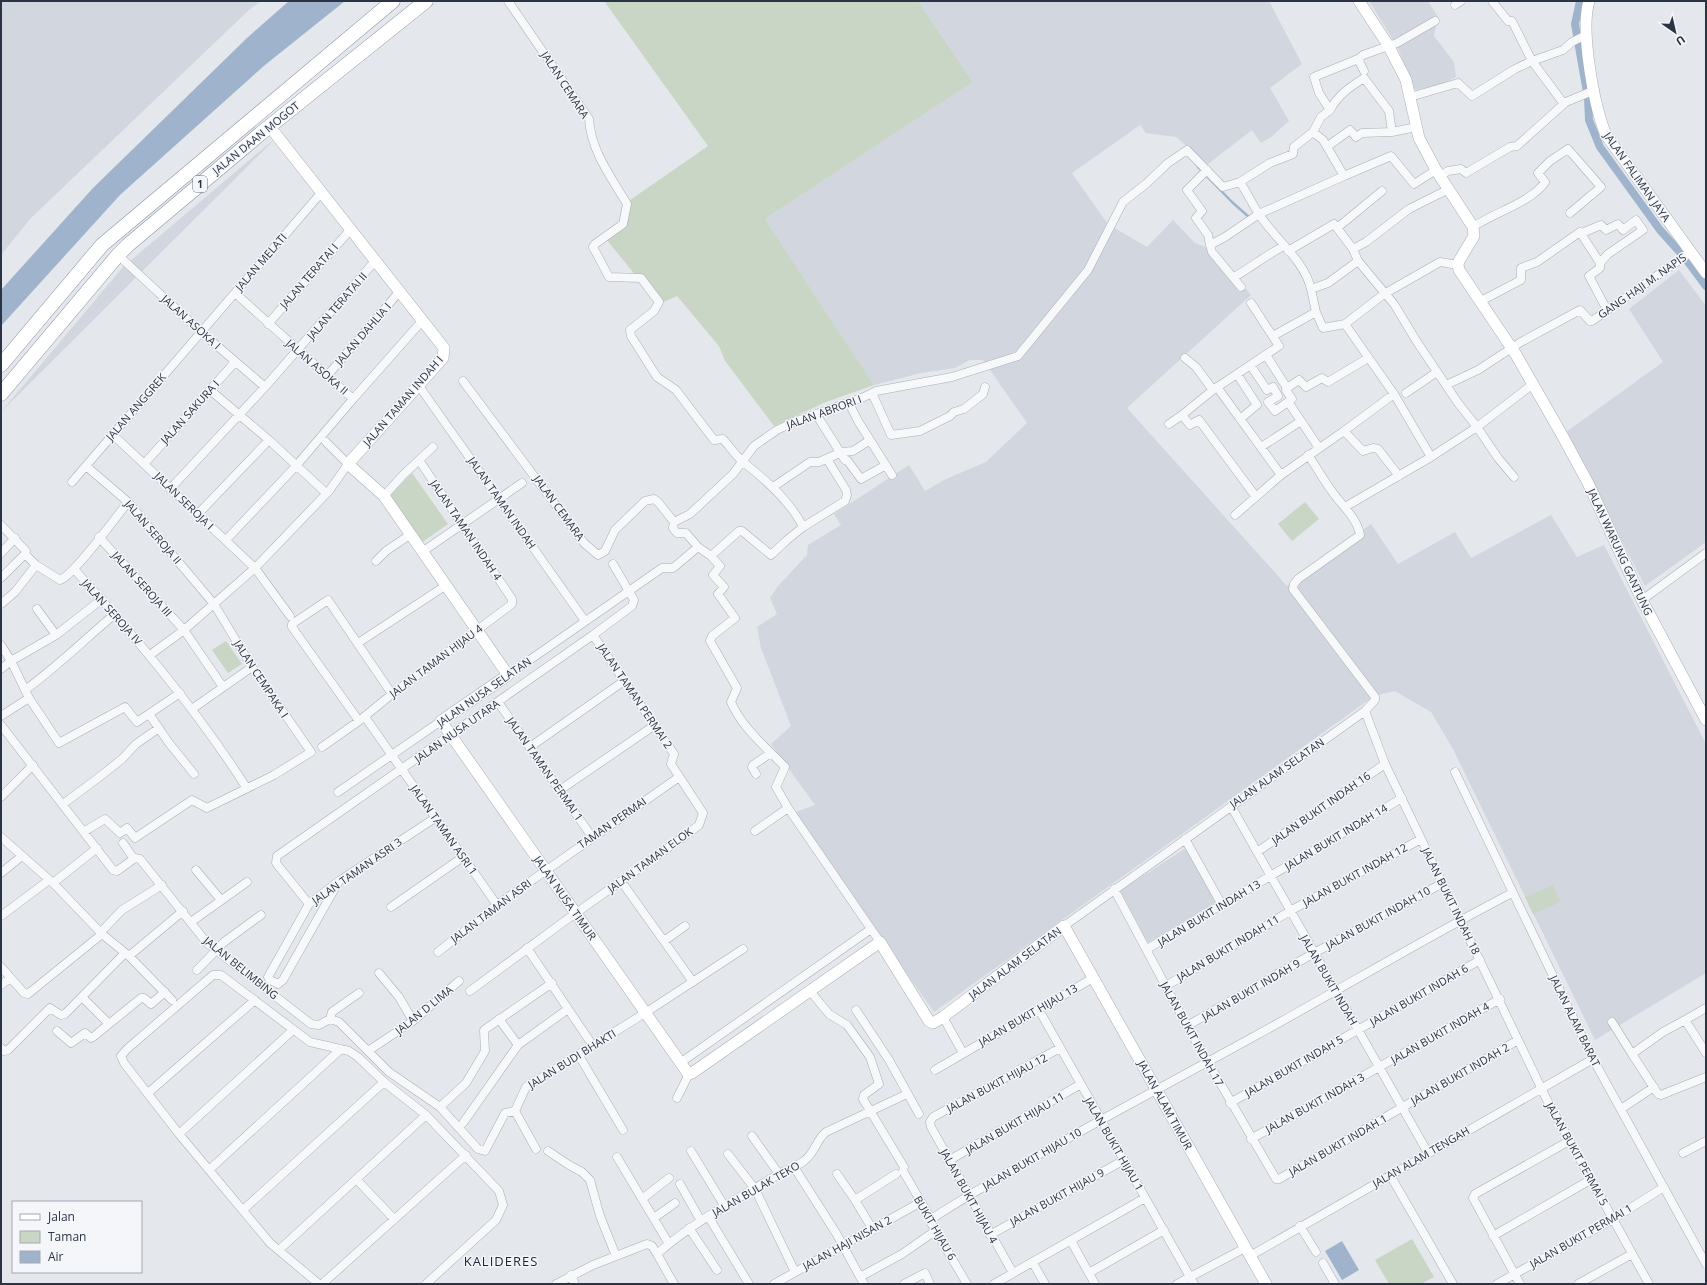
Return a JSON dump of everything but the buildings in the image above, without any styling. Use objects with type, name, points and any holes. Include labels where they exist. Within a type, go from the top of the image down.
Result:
[{"type":"highway","name":"JALAN DAAN MOGOT","points":[[1,365],[102,245],[393,1]]},
{"type":"highway","name":"JALAN DAAN MOGOT","points":[[1,394],[118,255],[270,127],[426,1]]},
{"type":"street","name":"JALAN CEMARA","points":[[508,1],[589,119],[590,134],[598,154],[627,204],[623,224],[595,244],[594,250],[609,277],[640,278],[659,302],[654,311],[630,330],[631,336],[657,378],[676,390],[711,437],[714,440],[723,439],[743,462]]},
{"type":"street","points":[[1240,182],[1256,217],[1286,248],[1305,274],[1311,289],[1316,312],[1323,328],[1342,324],[1384,294],[1440,262],[1458,265],[1474,236],[1473,226],[1438,173],[1419,138],[1406,80],[1388,45],[1359,1]]},
{"type":"street","points":[[1492,1],[1508,21],[1512,21],[1532,61],[1564,104]]},
{"type":"street","name":"JALAN FALIMAN JAYA","points":[[1589,1],[1585,13],[1584,35],[1600,121],[1606,135],[1687,255],[1706,273]]},
{"type":"street","points":[[1330,110],[1319,93],[1314,77],[1358,59],[1363,54],[1397,43],[1435,21]]},
{"type":"street","points":[[1410,97],[1458,83],[1472,96],[1515,69],[1563,50],[1572,42],[1584,35]]},
{"type":"street","points":[[1358,59],[1364,71]]},
{"type":"street","points":[[1241,286],[1212,252],[1208,235],[1196,218],[1202,211],[1187,190],[1205,172],[1224,188],[1240,182],[1270,163],[1293,154],[1294,147],[1313,132],[1320,117],[1330,110],[1335,101],[1349,88],[1364,78],[1389,111],[1392,132]]},
{"type":"street","points":[[1210,245],[1256,217],[1344,176],[1392,156],[1414,184],[1438,173],[1461,169],[1466,173],[1510,147],[1517,146],[1564,104],[1595,90]]},
{"type":"street","name":"JALAN TAMAN INDAH I","points":[[270,127],[444,348],[442,358],[419,386],[348,464]]},
{"type":"street","points":[[1328,146],[1350,130],[1356,137],[1362,133],[1392,132],[1416,127]]},
{"type":"street","points":[[1313,132],[1324,140],[1344,176]]},
{"type":"street","points":[[1473,226],[1526,198],[1542,186],[1545,182],[1538,173],[1550,161],[1568,149],[1601,186],[1570,213]]},
{"type":"street","name":"JALAN ABRORI I","points":[[743,462],[754,446],[777,430],[816,414],[849,403],[876,391],[952,377],[1018,356],[1088,270],[1123,202],[1184,152],[1205,172]]},
{"type":"street","points":[[1353,249],[1366,242],[1409,209],[1448,189]]},
{"type":"street","points":[[1337,228],[1382,191]]},
{"type":"street","name":"JALAN MELATI","points":[[201,332],[321,193]]},
{"type":"street","points":[[1481,301],[1521,280],[1521,268],[1538,262],[1581,232],[1601,225],[1606,230],[1618,224],[1623,230],[1636,220],[1643,230],[1608,254],[1600,262]]},
{"type":"street","points":[[1234,277],[1254,265],[1262,257],[1314,236],[1326,227],[1334,224],[1353,249],[1358,261],[1384,294],[1394,304],[1409,330],[1437,372],[1498,458],[1514,476]]},
{"type":"street","name":"JALAN TERATAI I","points":[[268,324],[350,230]]},
{"type":"street","points":[[1581,232],[1600,262],[1600,268],[1589,276],[1607,310]]},
{"type":"street","name":"JALAN ASOKA I","points":[[118,255],[234,362],[265,387]]},
{"type":"street","name":"GANG HAJI M. NAPIS","points":[[1512,348],[1580,310],[1590,321],[1687,255]]},
{"type":"street","name":"JALAN TERATAI II","points":[[298,351],[375,261]]},
{"type":"street","points":[[1311,289],[1328,283],[1358,261]]},
{"type":"street","name":"JALAN WARUNG GANTUNG","points":[[1458,265],[1512,348],[1588,483],[1642,600],[1706,720]]},
{"type":"street","name":"JALAN DAHLIA I","points":[[327,376],[399,292]]},
{"type":"street","name":"JALAN ASOKA II","points":[[226,540],[296,466],[353,398],[298,351],[235,293]]},
{"type":"street","points":[[1169,424],[1215,389],[1280,346],[1251,303]]},
{"type":"street","points":[[1273,336],[1316,312]]},
{"type":"street","points":[[353,398],[422,321]]},
{"type":"street","points":[[1342,324],[1394,394],[1431,457]]},
{"type":"street","name":"JALAN ANGGREK","points":[[72,482],[201,332]]},
{"type":"street","points":[[1446,385],[1478,370],[1512,348]]},
{"type":"street","points":[[171,488],[240,416],[298,351]]},
{"type":"street","points":[[1251,366],[1267,390],[1273,387],[1278,396],[1268,402],[1275,411],[1288,403],[1292,399],[1286,390],[1287,388],[1266,355]]},
{"type":"street","points":[[1184,358],[1196,367],[1240,418],[1281,475]]},
{"type":"street","points":[[1287,388],[1299,380],[1306,387],[1322,378],[1328,382],[1368,358]]},
{"type":"street","name":"JALAN SAKURA I","points":[[145,463],[234,362]]},
{"type":"street","points":[[1406,393],[1437,372]]},
{"type":"street","points":[[1238,374],[1257,405],[1240,418]]},
{"type":"street","name":"JALAN CEMARA","points":[[464,381],[584,544],[598,555],[605,551],[615,530],[644,500],[654,499],[674,522]]},
{"type":"street","points":[[1345,507],[1431,457],[1477,427],[1533,384]]},
{"type":"street","name":"JALAN TAMAN INDAH","points":[[419,386],[585,621]]},
{"type":"street","points":[[872,393],[892,435],[920,431],[950,416],[983,394],[985,387]]},
{"type":"street","points":[[210,390],[269,440],[326,493]]},
{"type":"street","points":[[1235,515],[1281,475],[1394,394]]},
{"type":"street","points":[[849,403],[892,475]]},
{"type":"street","points":[[1288,403],[1319,448]]},
{"type":"street","points":[[816,414],[840,453],[861,479],[886,465]]},
{"type":"street","points":[[1182,415],[1190,425],[1199,420],[1256,497]]},
{"type":"street","points":[[1261,447],[1301,421]]},
{"type":"street","points":[[1344,430],[1363,451],[1378,448],[1399,476]]},
{"type":"street","name":"JALAN SEROJA I","points":[[112,434],[145,463],[255,568],[290,616]]},
{"type":"street","points":[[198,514],[269,440]]},
{"type":"street","points":[[773,488],[810,462],[819,462],[840,453],[853,451],[870,440]]},
{"type":"street","points":[[326,442],[384,496],[508,675]]},
{"type":"street","points":[[384,496],[433,447]]},
{"type":"street","points":[[1308,455],[1337,498],[1345,507],[1360,535],[1298,579],[1294,584],[1294,589],[1375,696],[1373,704],[1365,711]]},
{"type":"street","points":[[711,556],[742,531],[770,555],[803,528],[842,503],[847,495],[842,482],[827,458]]},
{"type":"street","name":"JALAN TAMAN INDAH 4","points":[[419,460],[512,601]]},
{"type":"street","points":[[803,528],[782,497],[743,462],[733,474],[690,514],[674,522],[673,528],[677,532],[686,533],[698,547],[711,556],[720,566],[713,575],[724,587],[718,594],[735,618],[712,636],[710,641],[737,688],[731,702],[734,711],[747,728],[785,767],[776,787],[788,808],[880,942],[929,1021],[932,1023],[943,1017],[963,1053]]},
{"type":"street","points":[[150,655],[184,630],[255,568],[326,493],[348,464]]},
{"type":"street","name":"JALAN SEROJA II","points":[[86,466],[128,502],[214,604]]},
{"type":"street","points":[[422,552],[522,483]]},
{"type":"street","points":[[1,524],[15,538],[26,551],[25,554],[36,565],[60,580],[74,569],[128,502]]},
{"type":"street","points":[[376,561],[386,551],[410,534]]},
{"type":"street","name":"JALAN SEROJA III","points":[[99,537],[184,630],[223,688]]},
{"type":"street","points":[[1,553],[15,538]]},
{"type":"street","name":"JALAN NUSA SELATAN","points":[[338,792],[662,568],[673,568],[698,547]]},
{"type":"street","points":[[1642,600],[1706,552]]},
{"type":"street","points":[[1,578],[25,554]]},
{"type":"street","points":[[613,564],[629,591]]},
{"type":"street","points":[[1,604],[15,592],[36,565]]},
{"type":"street","name":"JALAN SEROJA IV","points":[[74,569],[115,614],[180,693],[246,787]]},
{"type":"street","points":[[392,694],[358,643],[445,586]]},
{"type":"street","name":"JALAN NUSA UTARA","points":[[277,856],[593,635],[634,603],[629,591]]},
{"type":"street","points":[[1,669],[11,661],[56,635],[102,600]]},
{"type":"street","name":"JALAN TAMAN ASRI 1","points":[[358,643],[328,600],[292,624],[362,719],[391,755],[497,905]]},
{"type":"street","name":"JALAN TAMAN HIJAU 4","points":[[322,747],[362,719],[392,694],[509,606],[512,601]]},
{"type":"street","name":"JALAN CEMPAKA I","points":[[214,604],[252,667],[311,752],[274,775],[246,787]]},
{"type":"street","points":[[37,609],[56,635]]},
{"type":"street","points":[[25,690],[52,670],[59,661],[115,614]]},
{"type":"street","name":"JALAN TAMAN PERMAI 2","points":[[593,635],[674,754],[671,764],[679,777]]},
{"type":"street","points":[[1,645],[11,661],[29,698],[59,743],[125,707],[137,722],[180,693]]},
{"type":"street","points":[[192,709],[252,667]]},
{"type":"street","points":[[530,747],[624,681]]},
{"type":"street","points":[[1,716],[29,698]]},
{"type":"street","name":"JALAN TAMAN PERMAI 1","points":[[498,702],[592,837]]},
{"type":"street","name":"JALAN BUKIT INDAH 18","points":[[1365,711],[1385,764],[1441,884],[1500,999],[1541,1088]]},
{"type":"street","name":"JALAN ALAM SELATAN","points":[[943,1017],[1114,889],[1365,711]]},
{"type":"street","points":[[149,714],[194,774]]},
{"type":"street","name":"JALAN NUSA TIMUR","points":[[441,721],[689,1074]]},
{"type":"street","points":[[1,725],[114,871],[134,859],[123,843]]},
{"type":"street","points":[[560,790],[655,725]]},
{"type":"street","points":[[63,804],[98,778],[120,760],[136,744],[158,728]]},
{"type":"street","points":[[756,774],[752,767],[753,765],[771,753]]},
{"type":"street","name":"JALAN BUKIT INDAH 16","points":[[1257,852],[1385,764]]},
{"type":"street","points":[[1,797],[33,765]]},
{"type":"street","name":"JALAN ALAM BARAT","points":[[1455,772],[1512,894],[1593,1059],[1706,1264]]},
{"type":"street","name":"TAMAN PERMAI","points":[[546,870],[679,777]]},
{"type":"street","name":"JALAN TAMAN ELOK","points":[[470,991],[575,913],[699,825],[703,813],[679,777]]},
{"type":"street","points":[[84,831],[105,819],[120,833],[127,828],[135,838],[192,800],[207,808],[246,787]]},
{"type":"street","name":"JALAN BUKIT INDAH 14","points":[[1270,876],[1402,798]]},
{"type":"street","name":"JALAN BUKIT INDAH","points":[[1231,806],[1428,1153]]},
{"type":"street","points":[[755,831],[788,808]]},
{"type":"street","name":"JALAN TAMAN ASRI 3","points":[[277,856],[276,863],[309,904],[340,881],[435,818]]},
{"type":"street","points":[[1,837],[51,882],[101,933],[127,954],[172,1000]]},
{"type":"street","points":[[1185,838],[1222,905]]},
{"type":"street","name":"JALAN BUKIT INDAH 12","points":[[1290,911],[1421,839]]},
{"type":"street","points":[[1,916],[97,848]]},
{"type":"street","points":[[1,873],[22,856]]},
{"type":"street","points":[[391,907],[463,857]]},
{"type":"street","name":"JALAN BELIMBING","points":[[134,859],[140,859],[207,943],[311,1024],[318,1025],[330,1019]]},
{"type":"street","points":[[196,870],[221,900]]},
{"type":"street","name":"JALAN TAMAN ASRI","points":[[438,952],[497,905],[546,870]]},
{"type":"street","name":"JALAN BUKIT INDAH 13","points":[[1147,950],[1270,876]]},
{"type":"street","points":[[622,880],[693,982]]},
{"type":"street","points":[[309,904],[268,977],[270,980],[278,984],[283,980],[340,881]]},
{"type":"street","points":[[191,922],[247,882]]},
{"type":"street","name":"JALAN BUKIT INDAH 10","points":[[1314,953],[1441,884]]},
{"type":"street","points":[[1,967],[24,994],[28,994],[101,933],[122,910],[162,885]]},
{"type":"street","name":"JALAN BUKIT INDAH 17","points":[[1114,889],[1187,1026],[1273,1177]]},
{"type":"street","name":"JALAN BUKIT HIJAU 10","points":[[931,1219],[968,1196],[1101,1120],[1336,991],[1459,921],[1512,894]]},
{"type":"street","name":"JALAN BUKIT INDAH 11","points":[[1166,986],[1290,911]]},
{"type":"street","points":[[1,1048],[4,1051],[8,1050],[50,1008],[63,1015],[127,954],[183,912]]},
{"type":"street","points":[[197,970],[216,950],[261,915]]},
{"type":"street","points":[[664,941],[685,926]]},
{"type":"street","name":"JALAN ALAM TIMUR","points":[[1064,926],[1266,1284]]},
{"type":"street","points":[[680,1063],[745,1019],[871,929]]},
{"type":"street","points":[[677,1098],[689,1074],[880,942]]},
{"type":"street","points":[[527,948],[589,1040]]},
{"type":"street","name":"JALAN BUDI BHAKTI","points":[[440,1107],[478,1149],[485,1150],[505,1113],[515,1111],[526,1087],[645,1013],[743,949]]},
{"type":"street","name":"JALAN BUKIT INDAH 9","points":[[1187,1026],[1314,953]]},
{"type":"street","name":"JALAN BUKIT INDAH 6","points":[[1358,1029],[1480,960]]},
{"type":"street","points":[[379,973],[399,997],[413,1021]]},
{"type":"street","points":[[426,1284],[496,1220],[503,1205],[499,1191],[466,1155],[426,1116],[384,1082],[358,1057],[349,1051],[310,1042],[221,975],[213,975],[127,1049],[121,1056],[124,1063],[179,1134],[270,1243],[321,1284],[466,1155]]},
{"type":"street","points":[[1,985],[10,978]]},
{"type":"street","name":"JALAN BUKIT HIJAU 13","points":[[934,1070],[1093,978]]},
{"type":"street","name":"JALAN D LIMA","points":[[368,1051],[413,1021],[459,981]]},
{"type":"street","points":[[359,993],[332,1012],[330,1019],[339,1022],[388,1072],[440,1107],[466,1083],[485,1050],[484,1030],[552,984]]},
{"type":"street","name":"BUKIT HIJAU 6","points":[[810,991],[829,1014],[847,1025],[870,1056],[879,1084],[864,1095],[863,1099],[904,1167],[900,1173],[921,1202],[931,1219],[931,1223],[935,1231],[968,1284]]},
{"type":"street","points":[[57,1031],[71,1043],[85,1033],[91,1038],[141,998],[144,998],[151,1004],[165,992]]},
{"type":"street","points":[[82,997],[109,1024]]},
{"type":"street","name":"JALAN BUKIT INDAH 4","points":[[1380,1068],[1500,999]]},
{"type":"street","points":[[148,1093],[254,1000]]},
{"type":"street","points":[[1632,1054],[1664,1032],[1706,1008]]},
{"type":"street","points":[[463,1123],[518,1045],[568,1009]]},
{"type":"street","points":[[856,1010],[889,1060],[919,1114]]},
{"type":"street","name":"JALAN BUKIT HIJAU 1","points":[[1039,1010],[1192,1280]]},
{"type":"street","points":[[499,1019],[518,1045]]},
{"type":"street","points":[[745,1019],[753,1031]]},
{"type":"street","points":[[1685,1020],[1706,1053]]},
{"type":"street","points":[[1612,1022],[1658,1094],[1661,1095],[1706,1077]]},
{"type":"street","name":"JALAN BUKIT INDAH 5","points":[[1230,1103],[1358,1029]]},
{"type":"street","points":[[179,1134],[293,1030]]},
{"type":"street","name":"JALAN BUKIT INDAH 2","points":[[1402,1108],[1518,1040]]},
{"type":"street","name":"JALAN BUKIT HIJAU 12","points":[[933,1117],[1060,1048]]},
{"type":"street","points":[[209,1170],[341,1049]]},
{"type":"street","points":[[578,1054],[623,1130]]},
{"type":"street","name":"JALAN ALAM TENGAH","points":[[1177,1284],[1192,1280],[1300,1226],[1593,1059]]},
{"type":"street","name":"JALAN BUKIT INDAH 3","points":[[1251,1139],[1380,1068]]},
{"type":"street","points":[[243,1210],[384,1082]]},
{"type":"street","name":"JALAN BUKIT HIJAU 11","points":[[948,1161],[1081,1084]]},
{"type":"street","points":[[1621,1110],[1654,1087]]},
{"type":"street","name":"JALAN BUKIT PERMAI 5","points":[[1541,1088],[1590,1180],[1649,1284]]},
{"type":"street","name":"JALAN BULAK TEKO","points":[[657,1254],[689,1228],[805,1160],[814,1151],[820,1136],[826,1132],[872,1112],[907,1094]]},
{"type":"street","name":"JALAN BUKIT INDAH 1","points":[[1273,1177],[1279,1179],[1402,1108]]},
{"type":"street","points":[[515,1111],[536,1149]]},
{"type":"street","points":[[279,1250],[426,1116]]},
{"type":"street","name":"JALAN BUKIT HIJAU 4","points":[[933,1117],[930,1122],[931,1127],[948,1161],[1013,1274]]},
{"type":"street","points":[[752,1136],[779,1174]]},
{"type":"street","points":[[1520,1284],[1473,1198],[1475,1194],[1569,1141]]},
{"type":"street","points":[[1683,1153],[1706,1141]]},
{"type":"street","points":[[548,1151],[568,1166],[582,1172],[590,1180],[600,1216],[616,1256]]},
{"type":"street","points":[[691,1151],[725,1207]]},
{"type":"street","points":[[728,1154],[755,1189],[795,1272]]},
{"type":"street","points":[[617,1157],[669,1244]]},
{"type":"street","name":"JALAN BUKIT HIJAU 9","points":[[990,1235],[1124,1160]]},
{"type":"street","points":[[794,1167],[862,1280],[935,1231]]},
{"type":"street","points":[[855,1200],[900,1173]]},
{"type":"street","points":[[837,1174],[873,1230]]},
{"type":"street","points":[[1390,1175],[1453,1284]]},
{"type":"street","points":[[642,1199],[670,1178]]},
{"type":"street","points":[[357,1180],[394,1219]]},
{"type":"street","points":[[1493,1236],[1590,1180]]},
{"type":"street","points":[[680,1184],[701,1221]]},
{"type":"street","name":"JALAN BUKIT PERMAI 1","points":[[1497,1284],[1613,1219],[1664,1188]]},
{"type":"street","points":[[995,1284],[1145,1198]]},
{"type":"street","points":[[654,1218],[675,1202]]},
{"type":"street","name":"JALAN HAJI NISAN 2","points":[[774,1284],[921,1202]]},
{"type":"street","points":[[708,1216],[749,1284]]},
{"type":"street","points":[[1300,1226],[1316,1252]]},
{"type":"street","points":[[689,1228],[717,1270]]},
{"type":"street","points":[[1089,1272],[1164,1230]]},
{"type":"street","points":[[1070,1241],[1095,1284]]},
{"type":"street","points":[[556,1284],[616,1256],[646,1244],[652,1246],[674,1284]]},
{"type":"street","points":[[1578,1284],[1632,1254]]},
{"type":"street","points":[[1033,1263],[1045,1284]]},
{"type":"street","points":[[1323,1263],[1335,1284]]},
{"type":"street","points":[[904,1284],[924,1274],[930,1284]]},
{"type":"street","points":[[571,1276],[575,1284]]},
{"type":"shaded area","points":[[1,1],[261,1],[249,10],[31,218],[1,255]]},
{"type":"shaded area","points":[[918,1],[1269,1],[1302,64],[1270,88],[1289,121],[1271,137],[1261,143],[1252,130],[1208,164],[1176,137],[1146,133],[1140,125],[1072,173],[1104,219],[1111,226],[1147,247],[1173,220],[1195,243],[1215,251],[1251,295],[1127,408],[1287,586],[1371,524],[1398,564],[1455,532],[1471,558],[1551,515],[1577,557],[1604,545],[1706,744],[1706,973],[1595,1040],[1453,749],[1431,712],[1395,691],[1374,696],[934,1012],[793,813],[815,805],[771,744],[791,726],[761,648],[757,627],[777,614],[770,598],[778,586],[807,555],[808,545],[841,525],[834,514],[909,465],[925,491],[946,479],[986,462],[1027,423],[983,360],[970,360],[955,368],[921,373],[874,385],[765,219],[973,82]]},
{"type":"shaded area","points":[[1369,1],[1428,1],[1438,17],[1434,36],[1454,62],[1456,77],[1440,85],[1415,90],[1397,46]]},
{"type":"shaded area","points":[[279,135],[1,412],[123,267]]},
{"type":"shaded area","points":[[1679,270],[1706,306],[1706,542],[1645,586],[1566,432],[1663,362],[1629,309]]},
{"type":"shaded area","points":[[1189,846],[1219,901],[1148,943],[1120,891]]},
{"type":"green space","points":[[604,1],[918,1],[973,82],[765,219],[874,385],[826,402],[774,426],[725,361],[719,346],[677,296],[659,304],[606,239],[626,223],[630,200],[708,146]]},
{"type":"green space","points":[[412,473],[448,524],[421,543],[389,497]]},
{"type":"green space","points":[[1305,502],[1319,519],[1292,541],[1278,524]]},
{"type":"green space","points":[[226,641],[242,664],[228,673],[212,650]]},
{"type":"green space","points":[[1553,885],[1560,902],[1533,914],[1525,897]]},
{"type":"green space","points":[[1412,1239],[1434,1277],[1421,1284],[1389,1284],[1375,1260]]},
{"type":"water","points":[[289,1],[345,1],[265,65],[120,195],[1,326],[1,290],[93,188],[247,38]]},
{"type":"water","points":[[1342,1241],[1359,1270],[1342,1280],[1325,1251]]},
{"type":"waterway","points":[[1580,1],[1575,24],[1588,98],[1589,120],[1600,147],[1660,230],[1686,259],[1706,286]]},
{"type":"waterway","points":[[1198,167],[1250,218]]},
{"type":"district","name":"KALIDERES","points":[[501,1261]]}]
